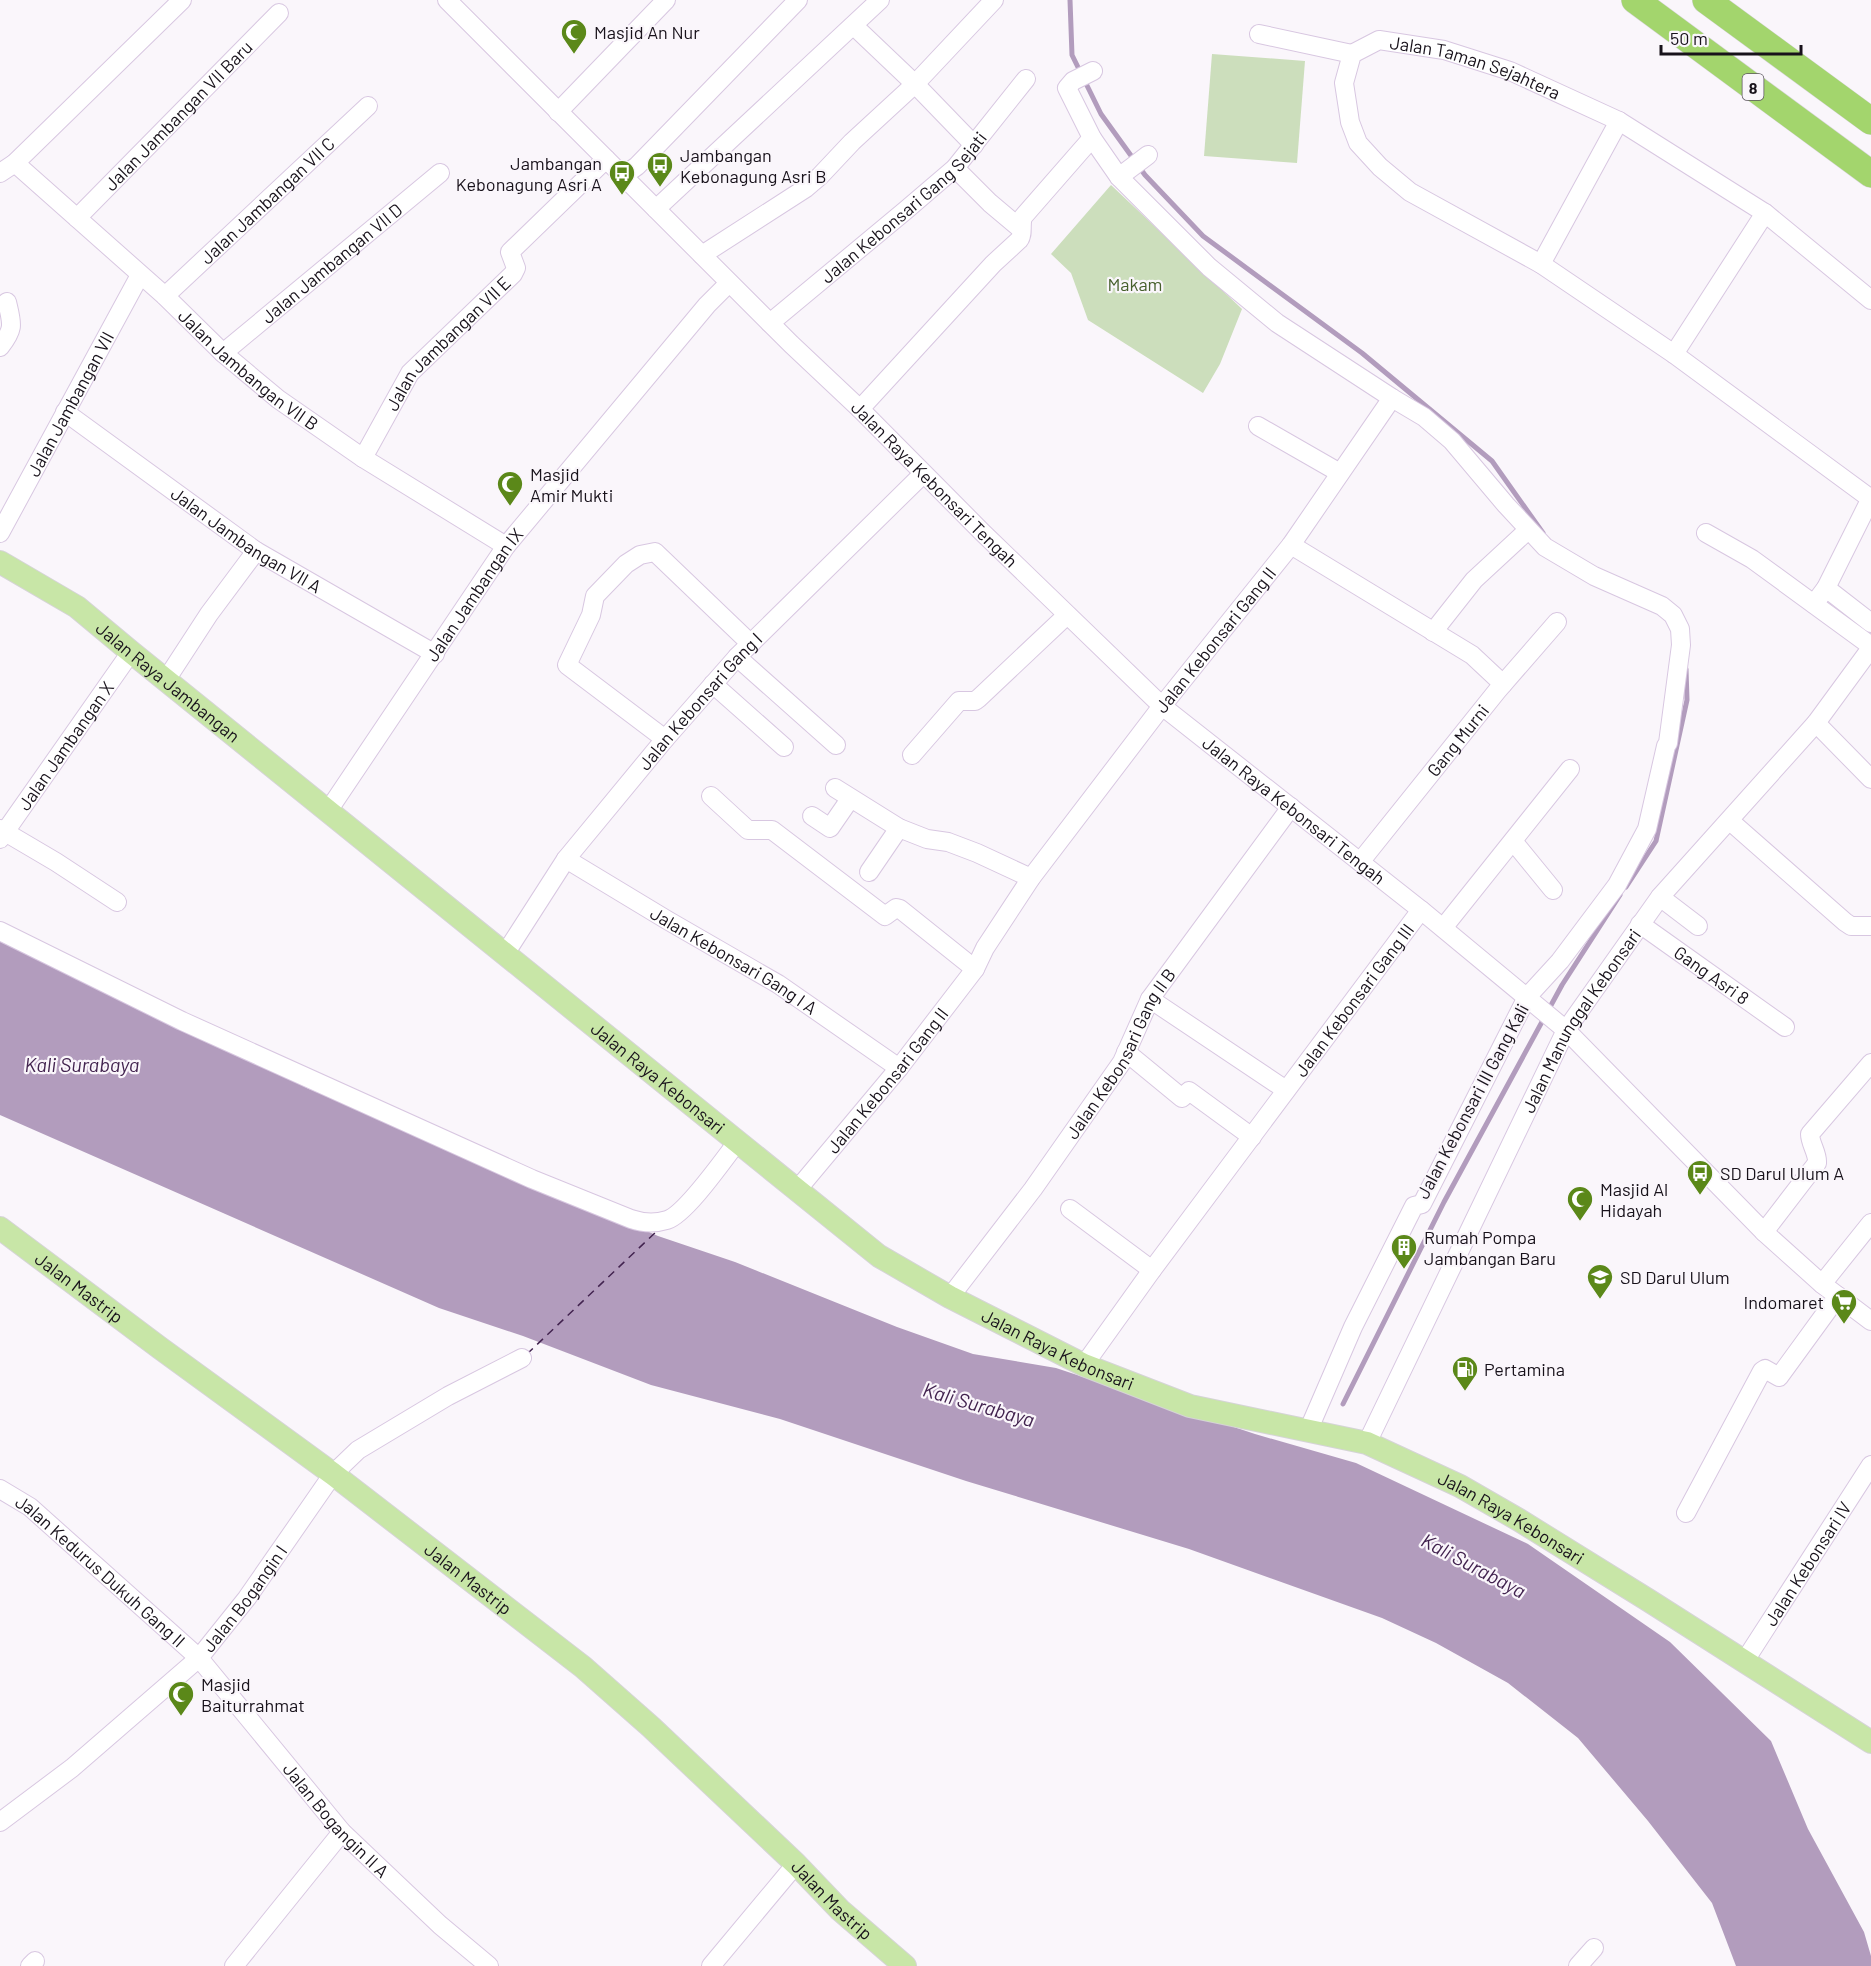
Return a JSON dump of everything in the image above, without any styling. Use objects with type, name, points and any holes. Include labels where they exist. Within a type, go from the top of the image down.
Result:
[{"type":"highway","name":"8","points":[[1635,0],[1871,174]]},
{"type":"highway","name":"8","points":[[1706,0],[1871,121]]},
{"type":"main road","name":"Jalan Raya Jambangan","points":[[0,562],[77,607],[328,812]]},
{"type":"main road","name":"Jalan Raya Kebonsari","points":[[328,812],[879,1256],[950,1298],[1084,1365],[1190,1406],[1367,1443],[1460,1486],[1648,1600],[1871,1742]]},
{"type":"main road","name":"Jalan Mastrip","points":[[0,1228],[333,1474],[584,1666],[796,1864],[840,1910],[904,1966]]},
{"type":"street","points":[[8,168],[182,0]]},
{"type":"street","name":"Jalan Raya Kebonsari Tengah","points":[[447,0],[729,283],[860,408],[923,474],[1162,706],[1421,910],[1566,1030],[1764,1232],[1822,1284],[1871,1321]]},
{"type":"street","points":[[558,112],[666,0]]},
{"type":"street","points":[[623,176],[637,166],[798,0]]},
{"type":"street","points":[[656,210],[880,0]]},
{"type":"street","points":[[702,255],[806,188],[820,176],[852,142],[915,84],[994,0]]},
{"type":"street","name":"Jalan Jambangan VII Baru","points":[[77,219],[279,13]]},
{"type":"street","points":[[854,26],[974,145]]},
{"type":"street","points":[[1259,34],[1352,54],[1344,83],[1350,122],[1358,143],[1380,167],[1410,192],[1541,264],[1674,354],[1871,498],[1826,588],[1814,604]]},
{"type":"street","name":"Jalan Taman Sejahtera","points":[[1352,54],[1379,40],[1444,50],[1510,71],[1619,121],[1765,213],[1871,300]]},
{"type":"street","points":[[1083,76],[1067,88],[1092,138],[1133,167],[1209,267],[1268,316],[1424,417],[1452,441],[1545,547],[1564,560],[1668,610],[1680,629],[1681,645],[1668,743],[1647,829],[1617,885],[1560,961],[1536,1004]]},
{"type":"street","name":"Jalan Kebonsari Gang Sejati","points":[[770,323],[955,168],[1026,79]]},
{"type":"street","name":"Jalan Jambangan VII C","points":[[165,296],[368,106]]},
{"type":"street","points":[[1541,264],[1619,121]]},
{"type":"street","points":[[860,408],[993,264],[1019,240],[1023,217],[1092,138]]},
{"type":"street","name":"Jalan Jambangan VII E","points":[[363,458],[410,373],[513,274],[516,268],[510,252],[606,159]]},
{"type":"street","name":"Jalan Jambangan VII B","points":[[8,168],[77,219],[165,296],[223,353],[278,399],[363,458],[506,546]]},
{"type":"street","points":[[955,168],[990,203],[1021,229]]},
{"type":"street","name":"Jalan Jambangan VII D","points":[[223,353],[440,173]]},
{"type":"street","points":[[1674,354],[1765,213]]},
{"type":"street","name":"Jalan Jambangan VII","points":[[0,533],[140,275]]},
{"type":"street","name":"Jalan Jambangan IX","points":[[328,812],[506,546],[707,305],[729,283]]},
{"type":"street","points":[[0,347],[10,334],[12,326],[7,302]]},
{"type":"street","name":"Jalan Kebonsari Gang II","points":[[797,1190],[899,1068],[975,969],[985,948],[1031,878],[1162,706],[1291,545],[1392,398]]},
{"type":"street","name":"Jalan Jambangan VII A","points":[[65,412],[256,551],[435,654]]},
{"type":"street","points":[[1258,426],[1340,473]]},
{"type":"street","name":"Jalan Kebonsari Gang I","points":[[506,954],[566,859],[665,739],[737,657],[923,474]]},
{"type":"street","points":[[1433,632],[1474,580],[1528,530]]},
{"type":"street","points":[[1706,533],[1752,559],[1814,604],[1870,649]]},
{"type":"street","points":[[1291,545],[1472,655],[1503,684]]},
{"type":"street","points":[[166,680],[209,614],[256,551]]},
{"type":"street","points":[[665,739],[567,665],[591,615],[595,597],[626,564],[640,555],[655,552],[751,644]]},
{"type":"street","points":[[1826,588],[1871,623]]},
{"type":"street","points":[[912,755],[959,701],[975,701],[980,698],[1067,615]]},
{"type":"street","name":"Gang Murni","points":[[1360,862],[1503,684],[1557,622]]},
{"type":"street","name":"Jalan Manunggal Kebonsari","points":[[1367,1443],[1566,1030],[1660,897],[1816,723],[1870,649]]},
{"type":"street","name":"Jalan Jambangan X","points":[[1,834],[131,652]]},
{"type":"street","points":[[737,657],[836,745]]},
{"type":"street","points":[[713,684],[784,747]]},
{"type":"street","points":[[1816,723],[1871,779]]},
{"type":"street","points":[[1443,928],[1570,770]]},
{"type":"street","points":[[835,788],[854,796],[899,828],[922,838],[948,842],[1031,878]]},
{"type":"street","points":[[711,796],[748,830],[772,830],[885,916],[896,908],[900,909],[975,969]]},
{"type":"street","points":[[812,816],[830,828],[854,796]]},
{"type":"street","name":"Jalan Kebonsari Gang II B","points":[[950,1298],[1033,1189],[1122,1062],[1150,999],[1291,807]]},
{"type":"street","points":[[1730,821],[1845,922],[1851,926],[1871,926]]},
{"type":"street","points":[[869,872],[899,828]]},
{"type":"street","points":[[1,834],[56,862],[117,902]]},
{"type":"street","points":[[1513,841],[1553,890]]},
{"type":"street","name":"Jalan Kebonsari Gang I A","points":[[566,859],[778,984],[899,1068]]},
{"type":"street","points":[[1660,897],[1698,926]]},
{"type":"street","name":"Jalan Kebonsari Gang III","points":[[1084,1365],[1152,1270],[1421,910]]},
{"type":"street","name":"Gang Asri 8","points":[[1640,924],[1785,1027]]},
{"type":"street","points":[[0,931],[182,1021],[532,1179],[646,1224],[669,1220],[685,1207],[738,1141]]},
{"type":"street","name":"Jalan Kebonsari Gang III","points":[[1150,999],[1286,1090]]},
{"type":"street","name":"Jalan Kebonsari III Gang Kali","points":[[1308,1431],[1353,1328],[1414,1206],[1422,1204],[1536,1004]]},
{"type":"street","points":[[1126,1052],[1182,1098],[1189,1092],[1252,1137]]},
{"type":"street","points":[[1764,1232],[1817,1163],[1810,1134],[1871,1063]]},
{"type":"street","points":[[1070,1209],[1152,1270]]},
{"type":"street","points":[[1822,1284],[1871,1223]]},
{"type":"street","points":[[1686,1513],[1762,1371],[1764,1369],[1779,1377],[1838,1296]]},
{"type":"street","name":"Jalan Bogangin I","points":[[0,1822],[72,1768],[199,1658],[247,1598],[333,1474],[358,1450],[448,1396],[522,1358]]},
{"type":"street","name":"Jalan Kebonsari IV","points":[[1744,1662],[1871,1465]]},
{"type":"street","name":"Jalan Kedurus Dukuh Gang II","points":[[0,1490],[30,1507],[199,1658]]},
{"type":"street","name":"Jalan Bogangin II A","points":[[199,1658],[342,1832],[440,1925],[489,1966]]},
{"type":"street","points":[[234,1966],[342,1832]]},
{"type":"street","points":[[711,1966],[796,1864]]},
{"type":"street","points":[[1578,1966],[1594,1948]]},
{"type":"green space","points":[[1212,54],[1305,61],[1297,163],[1204,156]]},
{"type":"green space","name":"Makam","points":[[1111,185],[1242,309],[1220,364],[1203,393],[1088,320],[1071,273],[1051,254]]},
{"type":"water","name":"Kali Surabaya","points":[[0,934],[309,1089],[528,1178],[658,1236],[735,1262],[897,1327],[973,1354],[1056,1368],[1255,1434],[1356,1463],[1528,1544],[1670,1642],[1771,1741],[1808,1829],[1864,1932],[1871,1956],[1871,1966],[1736,1966],[1712,1903],[1648,1821],[1578,1738],[1508,1683],[1436,1643],[1382,1618],[1189,1549],[966,1481],[780,1419],[651,1385],[523,1336],[439,1308],[0,1115]]},
{"type":"waterway","points":[[1070,0],[1072,55],[1101,114],[1145,175],[1203,236],[1362,353],[1492,461],[1543,533]]},
{"type":"waterway","points":[[1626,887],[1656,841],[1687,700],[1686,669]]},
{"type":"waterway","points":[[1343,1404],[1444,1202],[1562,985],[1620,895]]},
{"type":"ferry route","points":[[527,1354],[657,1231]]},
{"type":"place","name":"Masjid An Nur","points":[[574,55]]},
{"type":"place","name":"Jambangan Kebonagung Asri B","points":[[660,188]]},
{"type":"place","name":"Jambangan Kebonagung Asri A","points":[[622,196]]},
{"type":"place","name":"Masjid Amir Mukti","points":[[510,507]]},
{"type":"place","name":"SD Darul Ulum A","points":[[1700,1196]]},
{"type":"place","name":"Masjid Al Hidayah","points":[[1580,1222]]},
{"type":"place","name":"Rumah Pompa Jambangan Baru","points":[[1404,1270]]},
{"type":"place","name":"SD Darul Ulum","points":[[1600,1300]]},
{"type":"place","name":"Indomaret","points":[[1844,1325]]},
{"type":"place","name":"Pertamina","points":[[1465,1392]]},
{"type":"place","name":"Masjid Baiturrahmat","points":[[181,1717]]}]
